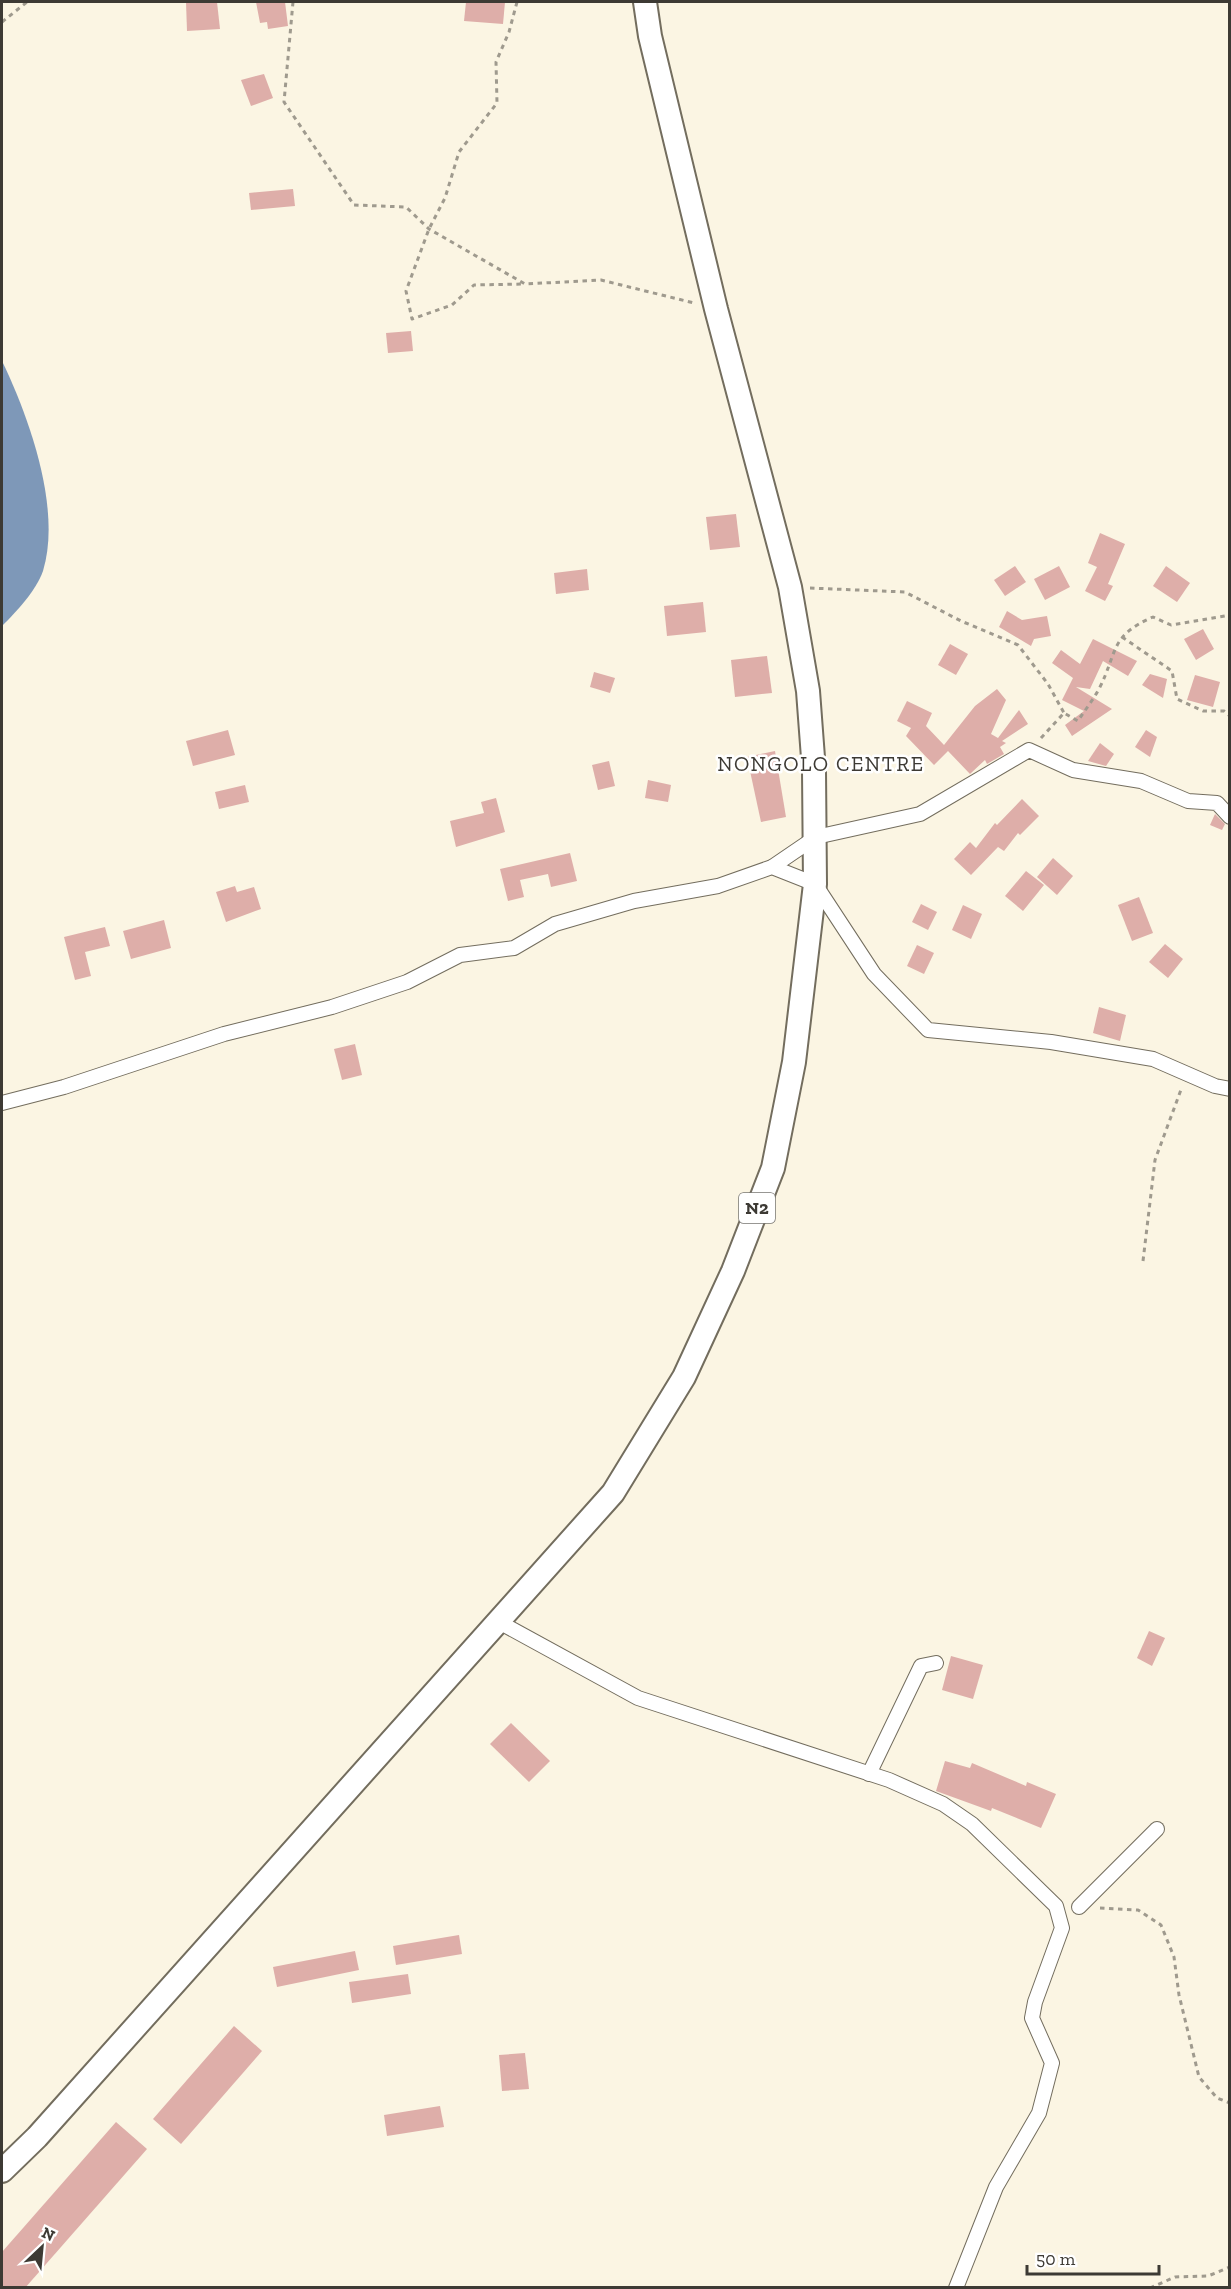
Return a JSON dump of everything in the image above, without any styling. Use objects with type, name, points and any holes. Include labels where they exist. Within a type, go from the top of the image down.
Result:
[{"type":"highway","name":"N2","points":[[2,2171],[37,2137],[613,1493],[684,1377],[733,1271],[773,1168],[794,1062],[815,884],[816,837],[808,691],[790,587],[716,309],[650,36],[645,2]]},
{"type":"street","points":[[2,1103],[64,1087],[224,1034],[332,1007],[407,982],[460,955],[514,948],[555,924],[634,901],[718,886],[772,867],[816,837],[920,814],[1029,750],[1073,771],[1141,782],[1188,801],[1217,803],[1230,817]]},
{"type":"street","points":[[772,867],[815,884],[874,974],[928,1030],[1074,1046],[1153,1059],[1215,1086],[1230,1089]]},
{"type":"street","points":[[499,1622],[638,1698],[869,1774],[943,1804],[972,1824],[1056,1906],[1062,1928],[1035,2002],[1032,2018],[1052,2063],[1040,2113],[996,2187],[956,2288]]},
{"type":"street","points":[[869,1774],[921,1666],[936,1663]]},
{"type":"street","points":[[1079,1907],[1157,1829]]},
{"type":"path","points":[[2,22],[27,2]]},
{"type":"path","points":[[293,2],[284,102],[354,205],[406,207],[429,229],[525,284]]},
{"type":"path","points":[[517,2],[496,62],[496,103],[459,152],[445,198],[429,229],[406,291],[412,319],[452,305],[474,285],[600,280],[716,309]]},
{"type":"path","points":[[790,587],[905,592],[960,621],[1018,645],[1048,684],[1064,713],[1078,721],[1100,688],[1116,643],[1134,625],[1153,617],[1172,625],[1230,615]]},
{"type":"path","points":[[1122,637],[1172,671],[1177,699],[1203,711],[1224,711],[1230,716]]},
{"type":"path","points":[[1029,750],[1064,713]]},
{"type":"path","points":[[1143,1261],[1155,1160],[1187,1074]]},
{"type":"path","points":[[1079,1907],[1138,1910],[1161,1925],[1174,1957],[1179,1995],[1199,2078],[1217,2098],[1230,2103]]},
{"type":"path","points":[[1150,2288],[1175,2277],[1208,2276],[1230,2267]]},
{"type":"water","points":[[2,361],[32,436],[40,464],[48,520],[48,546],[43,571],[36,586],[2,626]]},
{"type":"building","points":[[186,2],[217,2],[220,29],[187,31]]},
{"type":"building","points":[[256,2],[285,2],[288,26],[268,29],[267,22],[260,23]]},
{"type":"building","points":[[466,2],[505,2],[503,24],[464,21]]},
{"type":"building","points":[[264,74],[273,98],[251,106],[241,80]]},
{"type":"building","points":[[293,189],[295,206],[251,210],[249,193]]},
{"type":"building","points":[[411,331],[413,351],[388,353],[386,333]]},
{"type":"building","points":[[736,514],[740,547],[710,550],[706,517]]},
{"type":"building","points":[[1100,533],[1125,544],[1108,584],[1113,586],[1105,601],[1085,591],[1097,567],[1088,563]]},
{"type":"building","points":[[1015,566],[1026,582],[1005,596],[994,580]]},
{"type":"building","points":[[1059,566],[1070,587],[1045,600],[1034,579]]},
{"type":"building","points":[[1166,566],[1190,583],[1177,602],[1153,586]]},
{"type":"building","points":[[587,569],[589,590],[556,594],[554,573]]},
{"type":"building","points":[[703,602],[706,632],[667,636],[664,606]]},
{"type":"building","points":[[1007,611],[1022,620],[1047,616],[1051,636],[1034,639],[1031,646],[999,627]]},
{"type":"building","points":[[1203,629],[1214,649],[1196,660],[1184,639]]},
{"type":"building","points":[[1093,639],[1137,661],[1128,676],[1103,661],[1090,689],[1076,687],[1112,709],[1072,736],[1065,725],[1084,711],[1062,700],[1073,678],[1052,663],[1061,650],[1080,664]]},
{"type":"building","points":[[950,644],[968,654],[956,675],[938,665]]},
{"type":"building","points":[[767,656],[772,693],[735,697],[731,660]]},
{"type":"building","points":[[594,672],[615,678],[610,693],[590,687]]},
{"type":"building","points":[[1150,674],[1167,679],[1163,698],[1142,685]]},
{"type":"building","points":[[1195,675],[1220,682],[1213,707],[1187,700]]},
{"type":"building","points":[[997,689],[1006,700],[991,734],[998,738],[1019,710],[1028,724],[1002,741],[1006,743],[1000,747],[1004,754],[987,764],[985,760],[970,774],[948,751],[934,765],[906,736],[911,728],[897,721],[907,701],[932,713],[926,726],[944,745],[975,706]]},
{"type":"building","points":[[228,730],[235,755],[193,766],[186,741]]},
{"type":"building","points":[[1146,730],[1157,737],[1150,757],[1135,747]]},
{"type":"building","points":[[1100,743],[1114,754],[1106,766],[1088,761]]},
{"type":"building","points":[[775,751],[786,817],[761,822],[747,757]]},
{"type":"building","points":[[609,761],[615,786],[598,790],[592,765]]},
{"type":"building","points":[[648,780],[671,785],[668,802],[645,798]]},
{"type":"building","points":[[245,785],[249,802],[219,809],[215,792]]},
{"type":"building","points":[[496,798],[505,832],[456,847],[450,821],[484,813],[481,802]]},
{"type":"building","points":[[1022,799],[1039,816],[1020,835],[1018,833],[1004,851],[998,847],[971,875],[954,859],[970,842],[976,848],[995,823],[997,825]]},
{"type":"building","points":[[1215,814],[1225,824],[1222,830],[1210,825]]},
{"type":"building","points":[[570,853],[577,881],[551,887],[548,874],[520,880],[524,897],[508,901],[500,869]]},
{"type":"building","points":[[1053,858],[1073,876],[1057,895],[1037,877]]},
{"type":"building","points":[[1026,871],[1044,885],[1023,911],[1005,896]]},
{"type":"building","points":[[235,886],[237,892],[254,887],[261,909],[226,922],[216,892]]},
{"type":"building","points":[[1139,897],[1153,933],[1132,941],[1118,905]]},
{"type":"building","points":[[921,904],[937,912],[928,930],[912,922]]},
{"type":"building","points":[[963,905],[982,914],[971,939],[952,930]]},
{"type":"building","points":[[164,920],[171,948],[131,959],[123,931]]},
{"type":"building","points":[[105,927],[110,946],[85,952],[91,976],[75,980],[64,937]]},
{"type":"building","points":[[1165,944],[1183,959],[1168,978],[1149,962]]},
{"type":"building","points":[[917,945],[934,953],[924,974],[907,966]]},
{"type":"building","points":[[1099,1007],[1126,1015],[1120,1041],[1093,1033]]},
{"type":"building","points":[[355,1044],[362,1075],[342,1080],[334,1049]]},
{"type":"building","points":[[1149,1631],[1165,1638],[1152,1666],[1137,1658]]},
{"type":"building","points":[[951,1656],[983,1665],[973,1699],[942,1690]]},
{"type":"building","points":[[511,1723],[550,1761],[529,1782],[490,1744]]},
{"type":"building","points":[[945,1761],[970,1768],[972,1763],[1026,1786],[1027,1782],[1056,1794],[1041,1828],[992,1808],[991,1811],[936,1791]]},
{"type":"building","points":[[459,1935],[462,1954],[396,1965],[393,1946]]},
{"type":"building","points":[[355,1951],[359,1970],[277,1987],[273,1967]]},
{"type":"building","points":[[408,1974],[411,1994],[352,2003],[349,1982]]},
{"type":"building","points":[[234,2026],[262,2051],[181,2144],[153,2119]]},
{"type":"building","points":[[525,2053],[529,2089],[502,2091],[499,2055]]},
{"type":"building","points":[[440,2106],[444,2127],[387,2136],[384,2115]]},
{"type":"building","points":[[116,2122],[147,2149],[25,2288],[2,2288],[2,2252]]},
{"type":"district","name":"NONGOLO CENTRE","points":[[821,763]]}]
